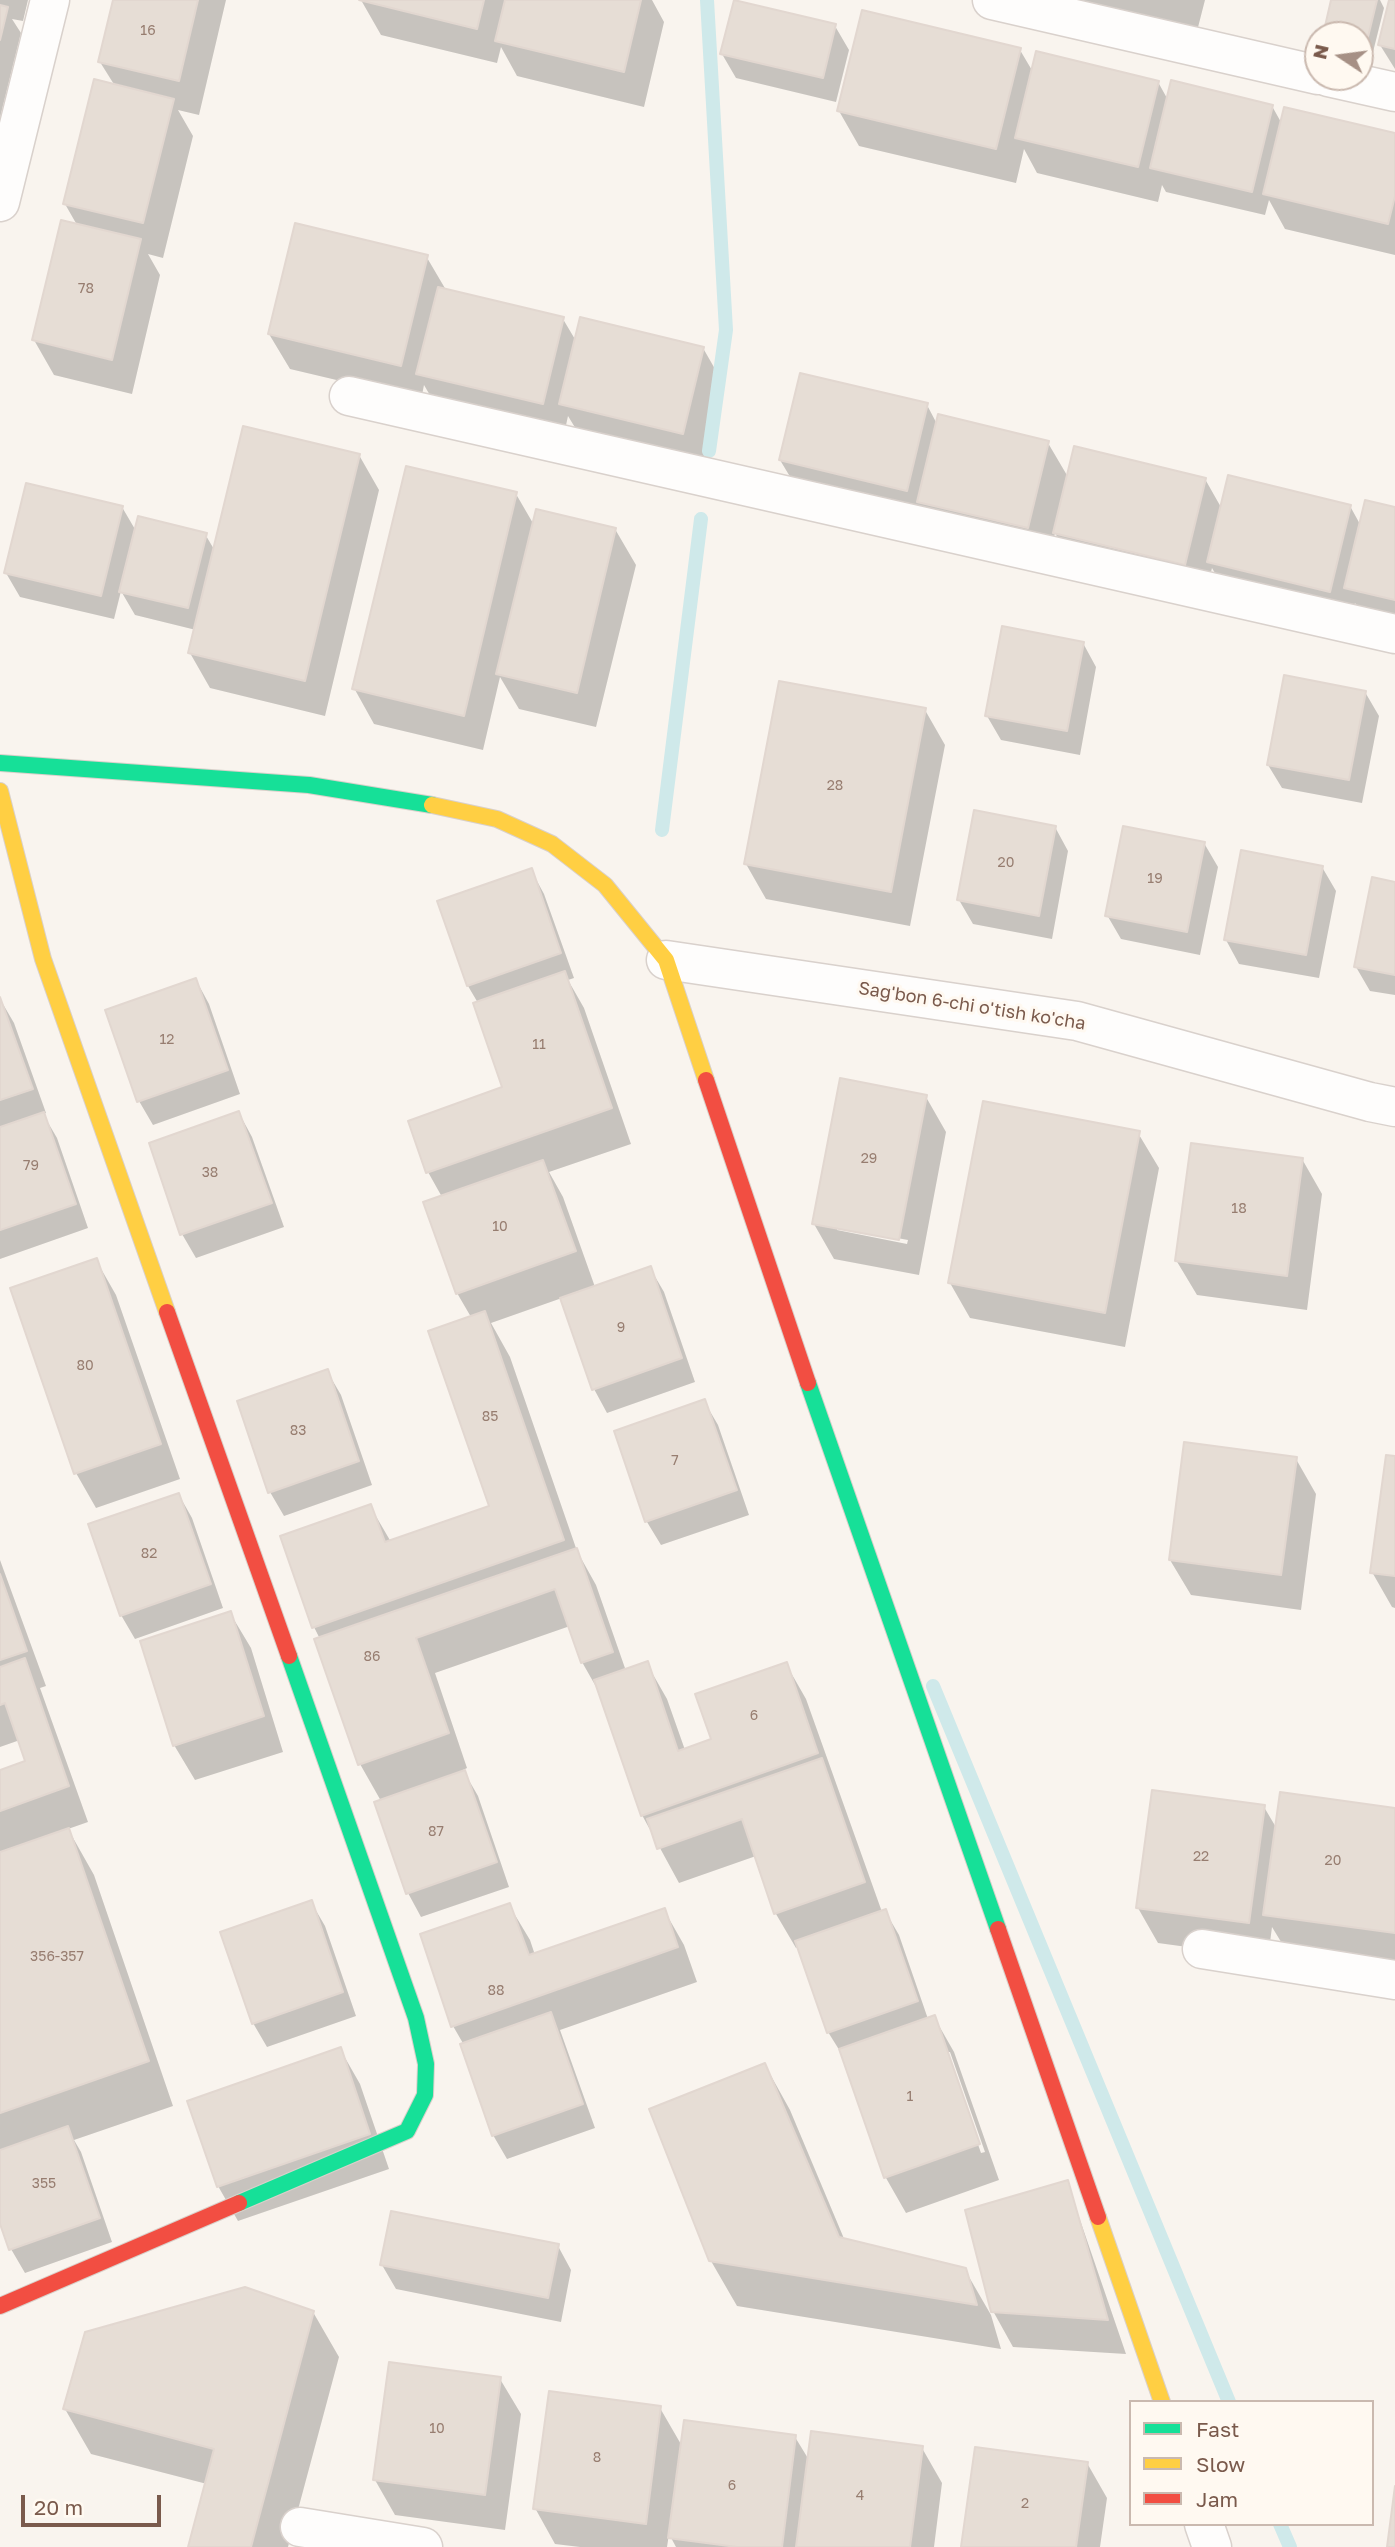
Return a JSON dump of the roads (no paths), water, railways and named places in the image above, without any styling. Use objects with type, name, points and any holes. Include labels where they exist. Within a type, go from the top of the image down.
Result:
[{"type":"street","points":[[0,202],[50,0]]},
{"type":"street","points":[[992,0],[1304,72]]},
{"type":"street","points":[[1374,87],[1395,92]]},
{"type":"street","points":[[349,396],[1395,634]]},
{"type":"street","points":[[0,763],[309,785],[415,801],[497,819],[552,844],[605,885],[666,960],[810,1389],[1161,2400]]},
{"type":"street","points":[[0,791],[43,959],[416,2018],[426,2064],[425,2095],[407,2131],[0,2306]]},
{"type":"street","name":"Sag'bon 6-chi o'tish ko'cha","points":[[666,960],[1077,1021],[1395,1107]]},
{"type":"street","points":[[1202,1949],[1395,1980]]},
{"type":"street","points":[[1205,2526],[1212,2547]]},
{"type":"street","points":[[300,2527],[423,2547]]},
{"type":"waterway","points":[[707,0],[726,330],[709,451]]},
{"type":"waterway","points":[[662,830],[701,519]]},
{"type":"waterway","points":[[933,1686],[1228,2400]]},
{"type":"waterway","points":[[1281,2526],[1290,2547]]}]
